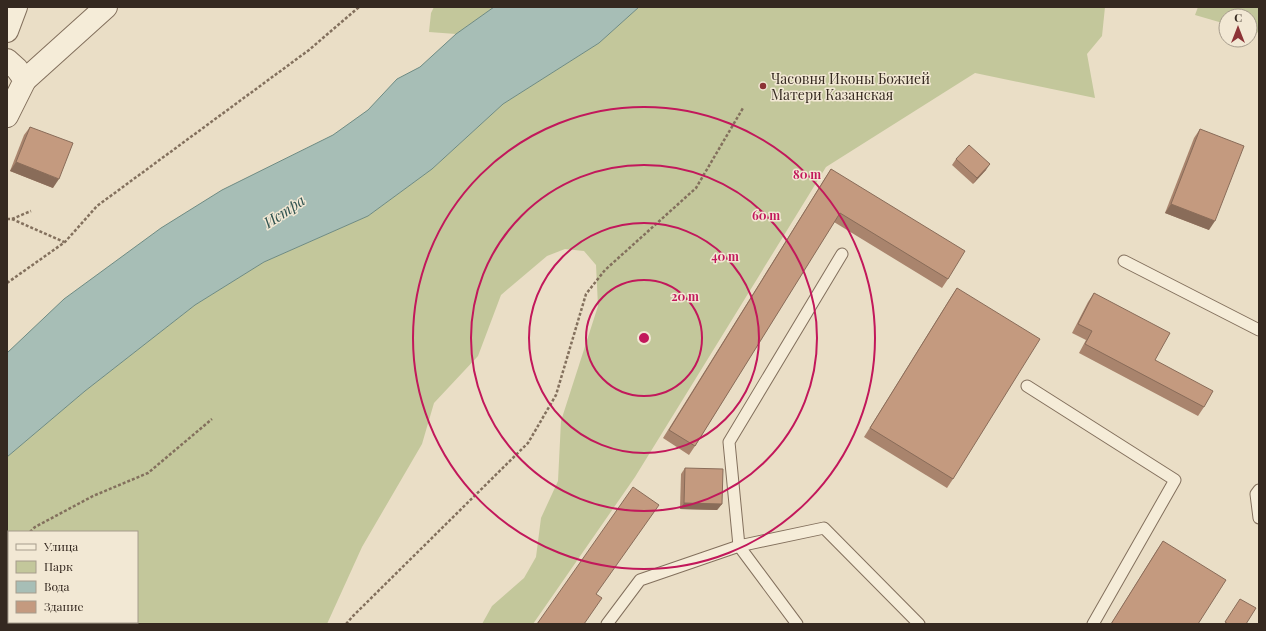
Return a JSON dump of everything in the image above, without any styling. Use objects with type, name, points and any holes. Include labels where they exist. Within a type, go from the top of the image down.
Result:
[{"type":"street","points":[[7,31],[16,7]]},
{"type":"street","points":[[7,116],[26,80],[106,7]]},
{"type":"street","points":[[7,60],[26,80]]},
{"type":"lane","points":[[797,624],[739,546],[728,442],[842,254]]},
{"type":"lane","points":[[1124,261],[1259,330]]},
{"type":"lane","points":[[1027,386],[1176,480],[1094,624]]},
{"type":"lane","points":[[1259,490],[1256,494],[1259,518]]},
{"type":"lane","points":[[607,624],[640,580],[739,546],[824,528],[919,624]]},
{"type":"path","points":[[7,283],[65,242],[97,206],[309,50],[359,7]]},
{"type":"path","points":[[346,624],[358,610],[528,443],[556,395],[586,294],[605,270],[696,188],[743,108]]},
{"type":"path","points":[[7,219],[12,219],[31,211]]},
{"type":"path","points":[[12,219],[65,242]]},
{"type":"path","points":[[31,531],[35,527],[93,496],[148,473],[212,419]]},
{"type":"green space","points":[[434,7],[494,7],[456,34],[429,32],[431,13]]},
{"type":"green space","points":[[639,7],[1105,7],[1102,36],[1087,54],[1095,98],[975,73],[826,167],[635,477],[533,624],[482,624],[492,606],[524,578],[536,557],[541,518],[558,481],[561,421],[598,306],[596,265],[584,251],[565,249],[547,256],[501,295],[478,356],[434,403],[422,444],[362,547],[327,624],[7,624],[7,457],[85,391],[195,305],[264,262],[368,216],[432,169],[503,104],[599,43]]},
{"type":"green space","points":[[1198,7],[1259,7],[1259,33],[1258,8],[1218,8],[1218,22],[1195,15]]},
{"type":"water","name":"Истра","points":[[494,7],[639,7],[599,43],[503,104],[432,169],[368,216],[264,262],[195,305],[85,391],[7,457],[7,353],[64,299],[161,228],[222,190],[333,135],[368,110],[397,79],[420,67],[456,34]]},
{"type":"building","points":[[30,127],[73,143],[59,179],[16,162]]},
{"type":"building","points":[[1200,129],[1244,146],[1215,221],[1171,204]]},
{"type":"building","points":[[969,145],[990,164],[977,178],[956,159]]},
{"type":"building","points":[[831,169],[965,251],[948,279],[840,213],[695,446],[669,430]]},
{"type":"building","points":[[957,288],[1040,339],[953,479],[870,428]]},
{"type":"building","points":[[1094,293],[1170,333],[1155,360],[1213,391],[1204,407],[1085,344],[1092,331],[1078,324]]},
{"type":"building","points":[[685,468],[723,469],[722,504],[684,503]]},
{"type":"building","points":[[633,487],[659,505],[596,594],[602,598],[584,624],[537,624]]},
{"type":"building","points":[[1163,541],[1226,580],[1198,624],[1111,624]]},
{"type":"building","points":[[1240,599],[1256,608],[1246,624],[1228,624],[1225,622]]},
{"type":"place","name":"Часовня Иконы Божией Матери Казанская","points":[[763,86]]}]
